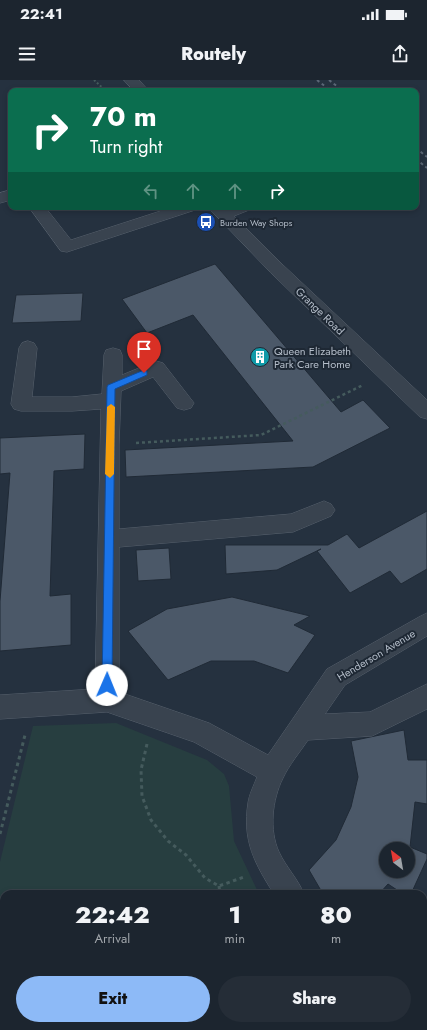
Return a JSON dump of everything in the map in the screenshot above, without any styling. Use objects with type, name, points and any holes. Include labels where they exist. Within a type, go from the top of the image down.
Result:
[{"type":"street","points":[[131,80],[139,88]]},
{"type":"street","points":[[39,210],[67,247],[180,210]]},
{"type":"street","name":"Grange Road","points":[[220,211],[277,269],[427,412]]},
{"type":"street","points":[[28,348],[21,404],[72,404],[111,394],[156,368],[184,403]]},
{"type":"street","points":[[107,700],[110,445],[113,355]]},
{"type":"street","points":[[109,539],[293,523],[324,510]]},
{"type":"street","name":"Henderson Avenue","points":[[287,890],[267,858],[259,829],[261,802],[272,771],[336,677],[427,624]]},
{"type":"street","points":[[302,728],[372,724],[427,696]]},
{"type":"street","points":[[0,707],[107,700],[200,732],[272,771]]},
{"type":"path","points":[[94,80],[103,88]]},
{"type":"path","points":[[110,445],[262,435],[386,374]]},
{"type":"path","points":[[0,834],[32,705]]},
{"type":"path","points":[[156,716],[141,770],[142,796],[152,820],[168,841],[186,855],[205,878],[219,886],[241,879],[267,858]]},
{"type":"path","points":[[219,886],[220,890]]},
{"type":"green space","points":[[116,723],[207,760],[224,774],[229,786],[234,841],[257,890],[0,890],[0,862],[33,726]]},
{"type":"building","points":[[215,264],[341,412],[363,400],[390,428],[313,467],[126,477],[125,450],[293,441],[193,315],[147,333],[122,299]]},
{"type":"building","points":[[83,293],[81,321],[12,323],[16,295]]},
{"type":"building","points":[[85,434],[84,469],[54,471],[50,596],[71,594],[71,645],[0,651],[0,601],[10,473],[0,474],[0,438]]},
{"type":"building","points":[[427,511],[427,569],[401,584],[390,571],[350,593],[317,551],[321,549],[277,570],[226,574],[225,545],[328,545],[347,534],[359,548]]},
{"type":"building","points":[[169,548],[171,579],[138,581],[136,550]]},
{"type":"building","points":[[232,597],[310,616],[294,625],[315,635],[288,673],[254,661],[211,661],[168,680],[128,631],[167,609]]},
{"type":"building","points":[[404,730],[408,760],[427,760],[427,804],[415,802],[411,842],[379,842],[379,878],[415,878],[415,849],[427,854],[427,859],[413,890],[397,890],[388,884],[383,890],[321,890],[309,870],[336,840],[351,807],[358,777],[351,741]]},
{"type":"railway","points":[[317,80],[327,88]]},
{"type":"railway","points":[[329,80],[339,88]]},
{"type":"railway","points":[[419,150],[427,157]]},
{"type":"railway","points":[[419,161],[427,168]]},
{"type":"slow traffic","points":[[110,474],[111,407]]},
{"type":"place","name":"Burden Way Shops","points":[[206,222]]},
{"type":"place","name":"Queen Elizabeth Park Care Home","points":[[260,357]]},
{"type":"route","points":[[107,685],[111,387],[144,373]]}]
